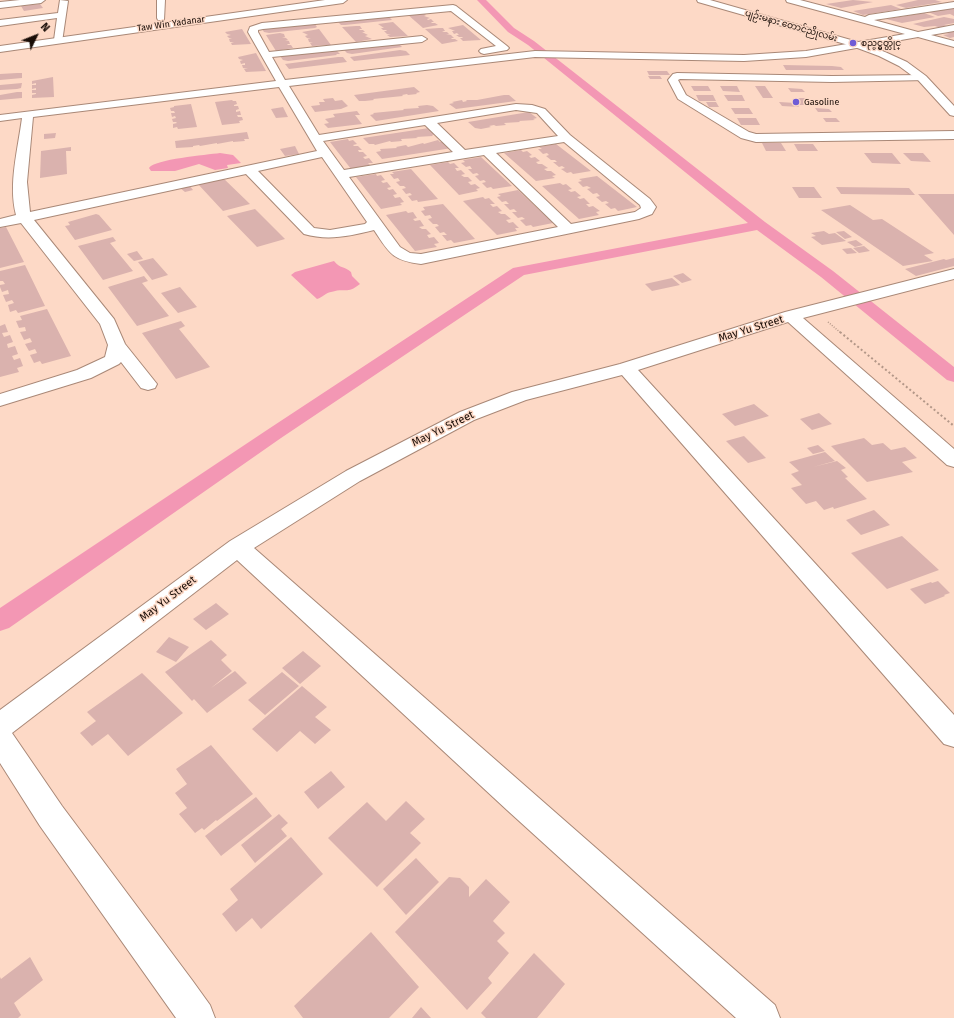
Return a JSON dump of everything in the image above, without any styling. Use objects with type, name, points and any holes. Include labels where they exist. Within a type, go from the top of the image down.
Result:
[{"type":"street","points":[[0,5],[41,0]]},
{"type":"street","points":[[59,36],[64,0]]},
{"type":"street","points":[[160,18],[161,0]]},
{"type":"street","name":"Taw Win Yadanar","points":[[0,49],[59,36],[160,18],[294,0]]},
{"type":"street","name":"Taw Win Yadanar","points":[[0,41],[59,36],[343,0]]},
{"type":"street","name":"ပျဉ်းမနား တောင်ညိုလမ်း","points":[[701,0],[855,44],[882,54],[903,64],[922,78],[954,113]]},
{"type":"street","points":[[790,0],[954,44]]},
{"type":"street","points":[[803,4],[826,0]]},
{"type":"street","points":[[862,20],[954,5]]},
{"type":"street","points":[[315,139],[524,107],[541,111],[566,138],[645,202],[649,207],[647,211],[639,215],[421,259],[406,257],[395,250],[315,139],[266,56],[253,32],[253,29],[277,24],[453,8],[504,48],[440,56],[448,64]]},
{"type":"street","points":[[396,13],[431,47]]},
{"type":"street","points":[[0,23],[62,15]]},
{"type":"street","points":[[0,118],[535,54],[568,56],[744,58],[806,54],[855,44],[954,28]]},
{"type":"street","points":[[266,56],[422,39]]},
{"type":"street","points":[[922,78],[832,79],[677,76],[673,80],[682,97],[745,135],[756,138],[954,135]]},
{"type":"street","points":[[28,114],[20,192],[21,210],[24,217],[108,323],[118,345],[148,384]]},
{"type":"street","points":[[428,121],[464,155]]},
{"type":"street","points":[[340,174],[566,138]]},
{"type":"street","points":[[487,151],[568,229]]},
{"type":"street","points":[[0,223],[325,153]]},
{"type":"street","points":[[249,169],[309,231],[316,234],[366,228],[375,222]]},
{"type":"street","name":"May Yu Street","points":[[0,726],[238,547],[353,476],[467,416],[519,396],[626,368],[791,316],[954,274]]},
{"type":"street","points":[[791,316],[954,460]]},
{"type":"street","points":[[0,400],[84,374],[114,360],[118,345]]},
{"type":"street","points":[[626,368],[954,734]]},
{"type":"street","points":[[238,547],[512,795],[762,1018]]},
{"type":"street","points":[[0,739],[51,816],[180,992],[197,1018]]},
{"type":"path","points":[[825,320],[954,426]]},
{"type":"shaded area","points":[[220,153],[233,155],[241,163],[227,165],[228,168],[215,170],[199,164],[175,171],[151,171],[149,168],[153,165],[170,160]]},
{"type":"shaded area","points":[[334,261],[351,272],[352,276],[360,284],[352,289],[329,293],[317,299],[291,275],[295,272]]},
{"type":"building","points":[[853,0],[873,2],[841,8],[826,4]]},
{"type":"building","points":[[918,0],[935,0],[942,2],[906,8],[896,5]]},
{"type":"building","points":[[40,4],[43,8],[24,11],[21,6]]},
{"type":"building","points":[[891,5],[901,9],[863,15],[853,11]]},
{"type":"building","points":[[954,8],[954,16],[950,14],[938,16],[928,12]]},
{"type":"building","points":[[424,13],[426,15],[424,16],[430,18],[427,19],[428,20],[431,19],[434,22],[431,22],[432,23],[438,25],[423,28],[407,14]]},
{"type":"building","points":[[924,13],[935,17],[902,23],[886,19]]},
{"type":"building","points":[[388,16],[392,20],[345,25],[341,25],[337,21]]},
{"type":"building","points":[[944,17],[954,19],[954,23],[944,25],[950,27],[924,27],[913,24]]},
{"type":"building","points":[[393,22],[408,36],[390,37],[387,35],[391,34],[387,34],[384,31],[387,31],[383,30],[381,28],[384,28],[378,24]]},
{"type":"building","points":[[314,23],[317,27],[315,28],[269,33],[264,32],[262,29]]},
{"type":"building","points":[[463,25],[481,40],[463,41],[460,38],[463,38],[462,37],[456,35],[459,35],[457,33],[454,34],[452,31],[455,31],[448,28]]},
{"type":"building","points":[[360,26],[362,29],[359,29],[363,30],[365,32],[362,32],[368,35],[365,36],[372,39],[356,42],[342,27]]},
{"type":"building","points":[[443,28],[445,31],[442,31],[447,32],[449,34],[446,34],[451,35],[454,38],[451,38],[452,39],[458,41],[442,44],[425,29]]},
{"type":"building","points":[[242,29],[251,44],[232,45],[231,43],[234,42],[230,42],[229,39],[232,39],[227,36],[231,35],[225,32]]},
{"type":"building","points":[[319,29],[331,45],[312,46],[310,43],[313,43],[309,42],[308,39],[311,39],[307,38],[305,36],[308,35],[302,32]]},
{"type":"building","points":[[954,31],[954,37],[950,38],[943,35],[949,34],[945,33]]},
{"type":"building","points":[[280,33],[284,34],[285,37],[282,37],[289,41],[290,44],[287,44],[291,45],[293,48],[276,51],[266,35]]},
{"type":"building","points":[[398,43],[402,47],[352,54],[347,53],[343,49]]},
{"type":"building","points":[[336,50],[340,54],[288,61],[283,60],[280,56]]},
{"type":"building","points":[[400,50],[406,51],[410,55],[354,61],[350,57]]},
{"type":"building","points":[[256,53],[266,71],[246,72],[244,69],[248,69],[243,68],[242,65],[245,65],[245,63],[241,64],[240,61],[243,60],[239,59],[238,57]]},
{"type":"building","points":[[343,57],[347,62],[289,69],[285,64]]},
{"type":"building","points":[[783,65],[832,66],[841,67],[844,70],[786,70]]},
{"type":"building","points":[[647,71],[667,71],[670,75],[649,75]]},
{"type":"building","points":[[22,73],[22,78],[0,80],[0,74]]},
{"type":"building","points":[[648,76],[660,76],[662,79],[650,79]]},
{"type":"building","points":[[53,77],[54,97],[32,98],[32,95],[36,93],[32,93],[32,90],[36,90],[36,88],[32,89],[32,85],[36,85],[36,83],[32,84],[32,81]]},
{"type":"building","points":[[22,83],[21,88],[0,90],[0,85]]},
{"type":"building","points":[[691,86],[708,86],[711,91],[694,91]]},
{"type":"building","points":[[720,86],[737,86],[740,92],[723,91]]},
{"type":"building","points":[[755,86],[765,86],[773,98],[763,98]]},
{"type":"building","points":[[414,87],[420,92],[416,93],[417,94],[407,94],[402,95],[403,96],[365,101],[359,101],[354,95]]},
{"type":"building","points":[[788,88],[802,89],[805,92],[791,92]]},
{"type":"building","points":[[22,92],[22,98],[0,100],[0,95]]},
{"type":"building","points":[[509,95],[516,101],[456,109],[449,104],[462,100],[463,102],[467,101],[466,100],[477,100]]},
{"type":"building","points":[[696,95],[713,95],[716,101],[699,101]]},
{"type":"building","points":[[724,95],[742,95],[745,101],[728,101]]},
{"type":"building","points":[[333,98],[335,101],[342,100],[348,106],[341,109],[315,112],[311,106],[320,105],[319,102],[325,102],[323,99]]},
{"type":"building","points":[[795,98],[809,98],[814,105],[800,105]]},
{"type":"building","points":[[236,101],[237,104],[234,106],[238,106],[239,109],[236,110],[236,112],[240,111],[241,115],[237,115],[238,117],[242,117],[243,120],[239,121],[240,123],[222,125],[215,102]]},
{"type":"building","points":[[706,102],[716,102],[719,107],[709,107]]},
{"type":"building","points":[[779,102],[796,103],[799,107],[782,106]]},
{"type":"building","points":[[191,104],[197,127],[178,129],[177,127],[173,128],[173,124],[177,123],[173,122],[172,119],[176,118],[175,116],[172,117],[171,113],[175,113],[174,111],[171,111],[170,108],[174,106]]},
{"type":"building","points":[[418,106],[433,106],[439,111],[376,121],[370,115],[374,114],[373,113],[419,108]]},
{"type":"building","points":[[283,107],[288,117],[276,118],[271,109]]},
{"type":"building","points":[[731,108],[749,108],[753,114],[735,114]]},
{"type":"building","points":[[815,108],[829,109],[832,112],[818,112]]},
{"type":"building","points":[[357,111],[360,115],[355,115],[362,124],[328,128],[324,124],[329,123],[325,119],[335,117],[333,114]]},
{"type":"building","points":[[529,112],[537,118],[533,119],[535,120],[504,123],[506,125],[494,125],[481,129],[475,128],[468,122]]},
{"type":"building","points":[[737,118],[756,118],[760,125],[741,125]]},
{"type":"building","points":[[823,118],[836,118],[840,122],[826,122]]},
{"type":"building","points":[[429,128],[436,134],[432,135],[433,136],[401,139],[402,141],[390,141],[375,145],[369,144],[363,138]]},
{"type":"building","points":[[247,132],[249,139],[244,139],[245,141],[233,141],[176,148],[175,141]]},
{"type":"building","points":[[56,133],[55,138],[44,139],[44,134]]},
{"type":"building","points":[[348,139],[349,141],[353,140],[357,144],[353,145],[358,146],[362,150],[358,150],[359,152],[363,152],[367,156],[363,157],[365,159],[369,158],[373,163],[368,163],[370,165],[351,169],[330,142]]},
{"type":"building","points":[[438,140],[440,142],[445,141],[452,148],[382,159],[376,152],[381,151],[380,149],[397,148],[396,147],[406,145],[408,147]]},
{"type":"building","points":[[762,143],[781,143],[786,151],[766,151]]},
{"type":"building","points":[[556,144],[591,171],[573,174],[571,172],[567,173],[561,169],[565,168],[562,166],[559,167],[553,162],[557,162],[555,160],[551,160],[546,156],[549,155],[547,153],[543,154],[538,149],[542,149],[539,147]]},
{"type":"building","points":[[794,144],[813,144],[818,151],[798,151]]},
{"type":"building","points":[[295,146],[299,154],[285,156],[280,149]]},
{"type":"building","points":[[71,147],[71,151],[66,151],[67,174],[40,178],[41,151]]},
{"type":"building","points":[[521,150],[523,152],[527,151],[532,155],[529,156],[531,158],[535,157],[540,161],[536,162],[548,168],[544,169],[551,171],[556,175],[552,176],[555,178],[536,181],[504,153]]},
{"type":"building","points":[[864,153],[892,153],[901,164],[872,163]]},
{"type":"building","points":[[903,153],[923,153],[931,162],[911,161]]},
{"type":"building","points":[[481,157],[512,186],[493,189],[491,187],[487,188],[482,183],[486,182],[484,180],[480,181],[475,176],[479,175],[477,173],[473,174],[468,169],[472,169],[470,166],[466,167],[461,163],[465,162],[463,160]]},
{"type":"building","points":[[448,162],[450,164],[454,163],[459,168],[455,168],[457,171],[461,170],[465,174],[461,175],[468,177],[472,181],[468,182],[471,185],[475,184],[480,188],[476,189],[478,191],[459,195],[430,165]]},
{"type":"building","points":[[411,169],[438,199],[418,202],[417,200],[412,201],[408,196],[412,195],[410,193],[406,194],[402,189],[406,188],[404,186],[400,186],[396,182],[400,181],[398,178],[394,179],[390,174],[394,174],[392,172]]},
{"type":"building","points":[[376,174],[377,176],[381,175],[385,180],[381,181],[383,183],[387,182],[391,187],[387,188],[389,190],[393,189],[397,194],[393,195],[395,198],[400,197],[404,202],[400,203],[402,205],[381,209],[356,177]]},
{"type":"building","points":[[597,176],[637,207],[618,211],[615,208],[611,209],[605,204],[609,203],[606,201],[602,202],[596,197],[600,196],[597,193],[593,194],[587,189],[591,188],[587,186],[583,187],[578,182],[582,181],[579,179]]},
{"type":"building","points":[[222,177],[250,204],[223,211],[197,183]]},
{"type":"building","points":[[560,183],[563,185],[566,184],[572,189],[568,190],[571,192],[575,191],[581,196],[577,197],[580,199],[584,198],[590,204],[586,204],[589,207],[593,206],[600,211],[596,212],[599,215],[579,219],[542,186]]},
{"type":"building","points":[[189,185],[193,190],[185,192],[180,188]]},
{"type":"building","points":[[792,187],[814,187],[822,198],[799,198]]},
{"type":"building","points":[[836,187],[909,188],[915,195],[841,194]]},
{"type":"building","points":[[518,190],[553,223],[533,227],[531,225],[526,226],[520,220],[525,219],[522,217],[518,218],[512,212],[517,212],[514,209],[510,210],[504,204],[509,204],[506,201],[502,202],[497,197],[501,196],[498,194]]},
{"type":"building","points":[[918,194],[954,194],[954,235]]},
{"type":"building","points":[[483,197],[485,199],[489,198],[495,204],[490,204],[493,207],[497,206],[502,211],[498,212],[505,214],[511,219],[506,220],[509,223],[513,222],[519,228],[515,228],[517,231],[497,235],[463,201]]},
{"type":"building","points":[[443,204],[475,239],[454,243],[451,240],[447,241],[442,235],[447,235],[444,232],[440,233],[435,227],[439,226],[437,224],[433,224],[428,219],[432,218],[430,215],[425,216],[421,211],[425,210],[423,207]]},
{"type":"building","points":[[850,205],[873,220],[882,219],[934,253],[924,255],[933,261],[903,266],[821,210]]},
{"type":"building","points":[[255,209],[285,239],[257,247],[227,216]]},
{"type":"building","points":[[406,211],[408,213],[413,212],[417,218],[413,219],[415,221],[420,220],[424,226],[419,227],[426,229],[431,234],[427,235],[429,238],[434,237],[439,243],[434,244],[437,247],[415,251],[386,215]]},
{"type":"building","points":[[96,214],[99,215],[112,230],[75,240],[65,226],[70,225],[68,222]]},
{"type":"building","points":[[6,227],[24,262],[0,268],[0,228]]},
{"type":"building","points":[[824,231],[829,234],[835,233],[846,241],[822,245],[811,237],[816,236],[811,233]]},
{"type":"building","points":[[844,231],[852,237],[845,239],[836,232]]},
{"type":"building","points":[[113,237],[116,241],[110,243],[133,271],[103,280],[78,246]]},
{"type":"building","points":[[856,240],[863,245],[855,247],[847,242]]},
{"type":"building","points":[[864,246],[870,251],[859,253],[853,248]]},
{"type":"building","points":[[851,248],[857,253],[847,254],[842,249]]},
{"type":"building","points":[[137,251],[143,259],[134,261],[127,254]]},
{"type":"building","points":[[153,258],[168,275],[152,280],[138,262]]},
{"type":"building","points":[[954,258],[954,266],[916,276],[905,269],[944,259]]},
{"type":"building","points":[[25,265],[45,306],[18,313],[16,310],[10,312],[8,305],[14,303],[12,300],[6,302],[3,295],[9,294],[8,290],[2,292],[0,287],[0,285],[5,284],[3,281],[0,281],[0,271]]},
{"type":"building","points":[[683,273],[692,280],[682,283],[673,276]]},
{"type":"building","points":[[144,276],[148,281],[142,283],[169,316],[137,326],[108,287]]},
{"type":"building","points":[[672,278],[680,285],[652,291],[645,284]]},
{"type":"building","points":[[180,287],[197,307],[178,313],[161,293]]},
{"type":"building","points":[[47,309],[71,356],[42,364],[40,361],[34,363],[30,355],[37,353],[35,349],[29,351],[25,344],[32,342],[30,338],[24,340],[20,332],[26,331],[25,327],[19,328],[16,321],[22,320],[20,316]]},
{"type":"building","points":[[181,321],[185,326],[179,329],[210,367],[176,379],[142,333]]},
{"type":"building","points":[[5,324],[8,332],[2,333],[4,337],[10,335],[13,342],[7,344],[8,348],[15,346],[18,354],[12,356],[14,360],[20,358],[23,366],[17,368],[19,372],[0,377],[0,326]]},
{"type":"building","points":[[754,404],[769,416],[735,426],[722,414]]},
{"type":"building","points":[[819,413],[832,424],[812,430],[800,419]]},
{"type":"building","points":[[744,436],[766,458],[748,463],[726,441]]},
{"type":"building","points":[[864,438],[872,445],[883,443],[891,450],[905,447],[917,458],[902,462],[913,472],[867,482],[831,446]]},
{"type":"building","points":[[818,445],[825,451],[813,454],[807,448]]},
{"type":"building","points":[[825,452],[835,461],[813,467],[837,461],[846,468],[841,470],[848,477],[845,478],[867,499],[834,509],[833,507],[824,510],[816,501],[806,504],[791,488],[802,485],[791,474],[799,471],[789,462]]},
{"type":"building","points":[[874,510],[890,525],[861,535],[846,520]]},
{"type":"building","points":[[902,536],[939,570],[887,589],[851,553]]},
{"type":"building","points":[[938,581],[950,593],[925,604],[910,589],[931,582]]},
{"type":"building","points":[[216,603],[229,614],[206,630],[193,619]]},
{"type":"building","points":[[169,637],[189,647],[176,662],[156,652]]},
{"type":"building","points":[[211,640],[227,655],[221,660],[232,671],[211,688],[235,671],[247,683],[207,713],[194,699],[192,701],[165,672]]},
{"type":"building","points":[[303,651],[321,666],[300,684],[282,668]]},
{"type":"building","points":[[282,672],[299,686],[265,715],[248,700]]},
{"type":"building","points":[[142,673],[183,713],[128,756],[108,734],[92,746],[80,733],[96,721],[87,712]]},
{"type":"building","points":[[302,686],[327,707],[315,717],[331,730],[315,744],[300,731],[277,752],[252,729]]},
{"type":"building","points":[[211,745],[253,794],[204,830],[202,828],[195,833],[179,814],[187,808],[175,793],[187,784],[176,769]]},
{"type":"building","points":[[331,771],[345,787],[318,809],[304,792]]},
{"type":"building","points":[[256,797],[272,816],[221,856],[205,836]]},
{"type":"building","points":[[406,801],[425,819],[410,833],[421,843],[377,887],[328,838],[367,802],[386,821]]},
{"type":"building","points":[[279,814],[288,823],[281,829],[287,836],[255,863],[241,845]]},
{"type":"building","points":[[291,837],[323,874],[261,929],[252,918],[236,932],[222,914],[238,900],[230,889]]},
{"type":"building","points":[[416,858],[439,882],[406,915],[383,889]]},
{"type":"building","points":[[449,877],[460,878],[469,887],[469,897],[486,879],[510,902],[493,921],[505,933],[497,941],[509,953],[488,978],[492,983],[467,1010],[395,932]]},
{"type":"building","points":[[371,932],[419,987],[389,1018],[303,1018],[294,1006]]},
{"type":"building","points":[[534,953],[565,984],[537,1018],[486,1018],[481,1013]]},
{"type":"building","points":[[30,957],[43,980],[14,1003],[21,1015],[18,1018],[0,1018],[0,977],[1,979]]},
{"type":"building","points":[[421,1007],[431,1018],[412,1018]]},
{"type":"waterway","points":[[481,0],[511,30],[531,43],[760,225]]},
{"type":"waterway","points":[[0,621],[274,434],[519,271],[760,225]]},
{"type":"waterway","points":[[760,225],[827,274],[954,376]]},
{"type":"place","name":"စည္ပင္မွတ္တိုင္","points":[[853,43]]},
{"type":"place","name":"Gasoline","points":[[796,102]]}]
